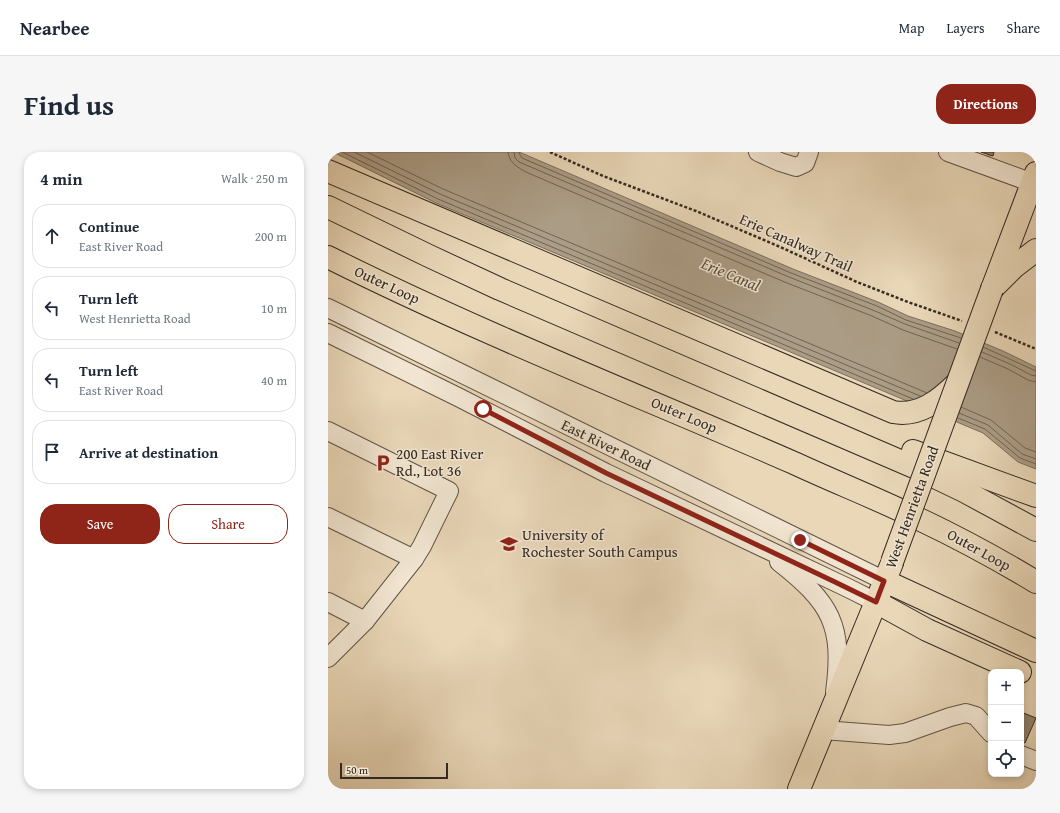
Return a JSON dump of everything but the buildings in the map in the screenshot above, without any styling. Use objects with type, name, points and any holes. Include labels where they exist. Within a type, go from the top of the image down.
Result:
[{"type":"main road","points":[[328,171],[894,412],[906,414],[913,413],[927,407],[943,397],[958,383]]},
{"type":"main road","name":"West Henrietta Road","points":[[799,789],[888,572],[1034,178]]},
{"type":"main road","points":[[328,207],[471,275],[938,478],[1036,530]]},
{"type":"main road","points":[[992,289],[1014,267],[1036,250]]},
{"type":"main road","name":"Outer Loop","points":[[328,258],[501,337],[722,431],[917,518],[963,541],[1036,582]]},
{"type":"main road","points":[[696,373],[1036,496]]},
{"type":"main road","points":[[888,572],[1036,651]]},
{"type":"main road","points":[[876,602],[927,630],[1014,669]]},
{"type":"main road","points":[[1024,674],[1036,680]]},
{"type":"street","points":[[758,152],[780,162],[796,167],[805,163],[809,152]]},
{"type":"street","points":[[948,152],[1034,178]]},
{"type":"street","name":"East River Road","points":[[328,308],[888,572]]},
{"type":"street","name":"East River Road","points":[[328,333],[472,403],[606,473],[876,602]]},
{"type":"street","points":[[328,431],[449,491],[414,559],[365,620],[328,658]]},
{"type":"street","points":[[329,519],[414,559]]},
{"type":"street","points":[[745,539],[769,554],[800,580],[817,596],[829,615],[835,631],[837,650],[836,680],[832,706]]},
{"type":"street","points":[[328,602],[365,620]]},
{"type":"street","points":[[823,730],[889,735],[905,733],[966,713],[976,716],[988,730]]},
{"type":"street","points":[[1024,756],[1036,761]]},
{"type":"path","name":"Erie Canalway Trail","points":[[550,152],[603,176],[696,211],[857,282],[965,322]]},
{"type":"path","points":[[993,332],[1036,349]]},
{"type":"water","name":"Erie Canal","points":[[333,152],[519,152],[793,269],[878,302],[908,316],[955,331],[1003,351],[1036,367],[1036,469],[1018,462],[983,433],[436,203]]},
{"type":"place","name":"200 East River Rd., Lot 36","points":[[383,463]]},
{"type":"place","name":"University of Rochester South Campus","points":[[509,544]]},
{"type":"route","points":[[483,409],[606,473],[876,602],[884,581],[800,540]]}]
